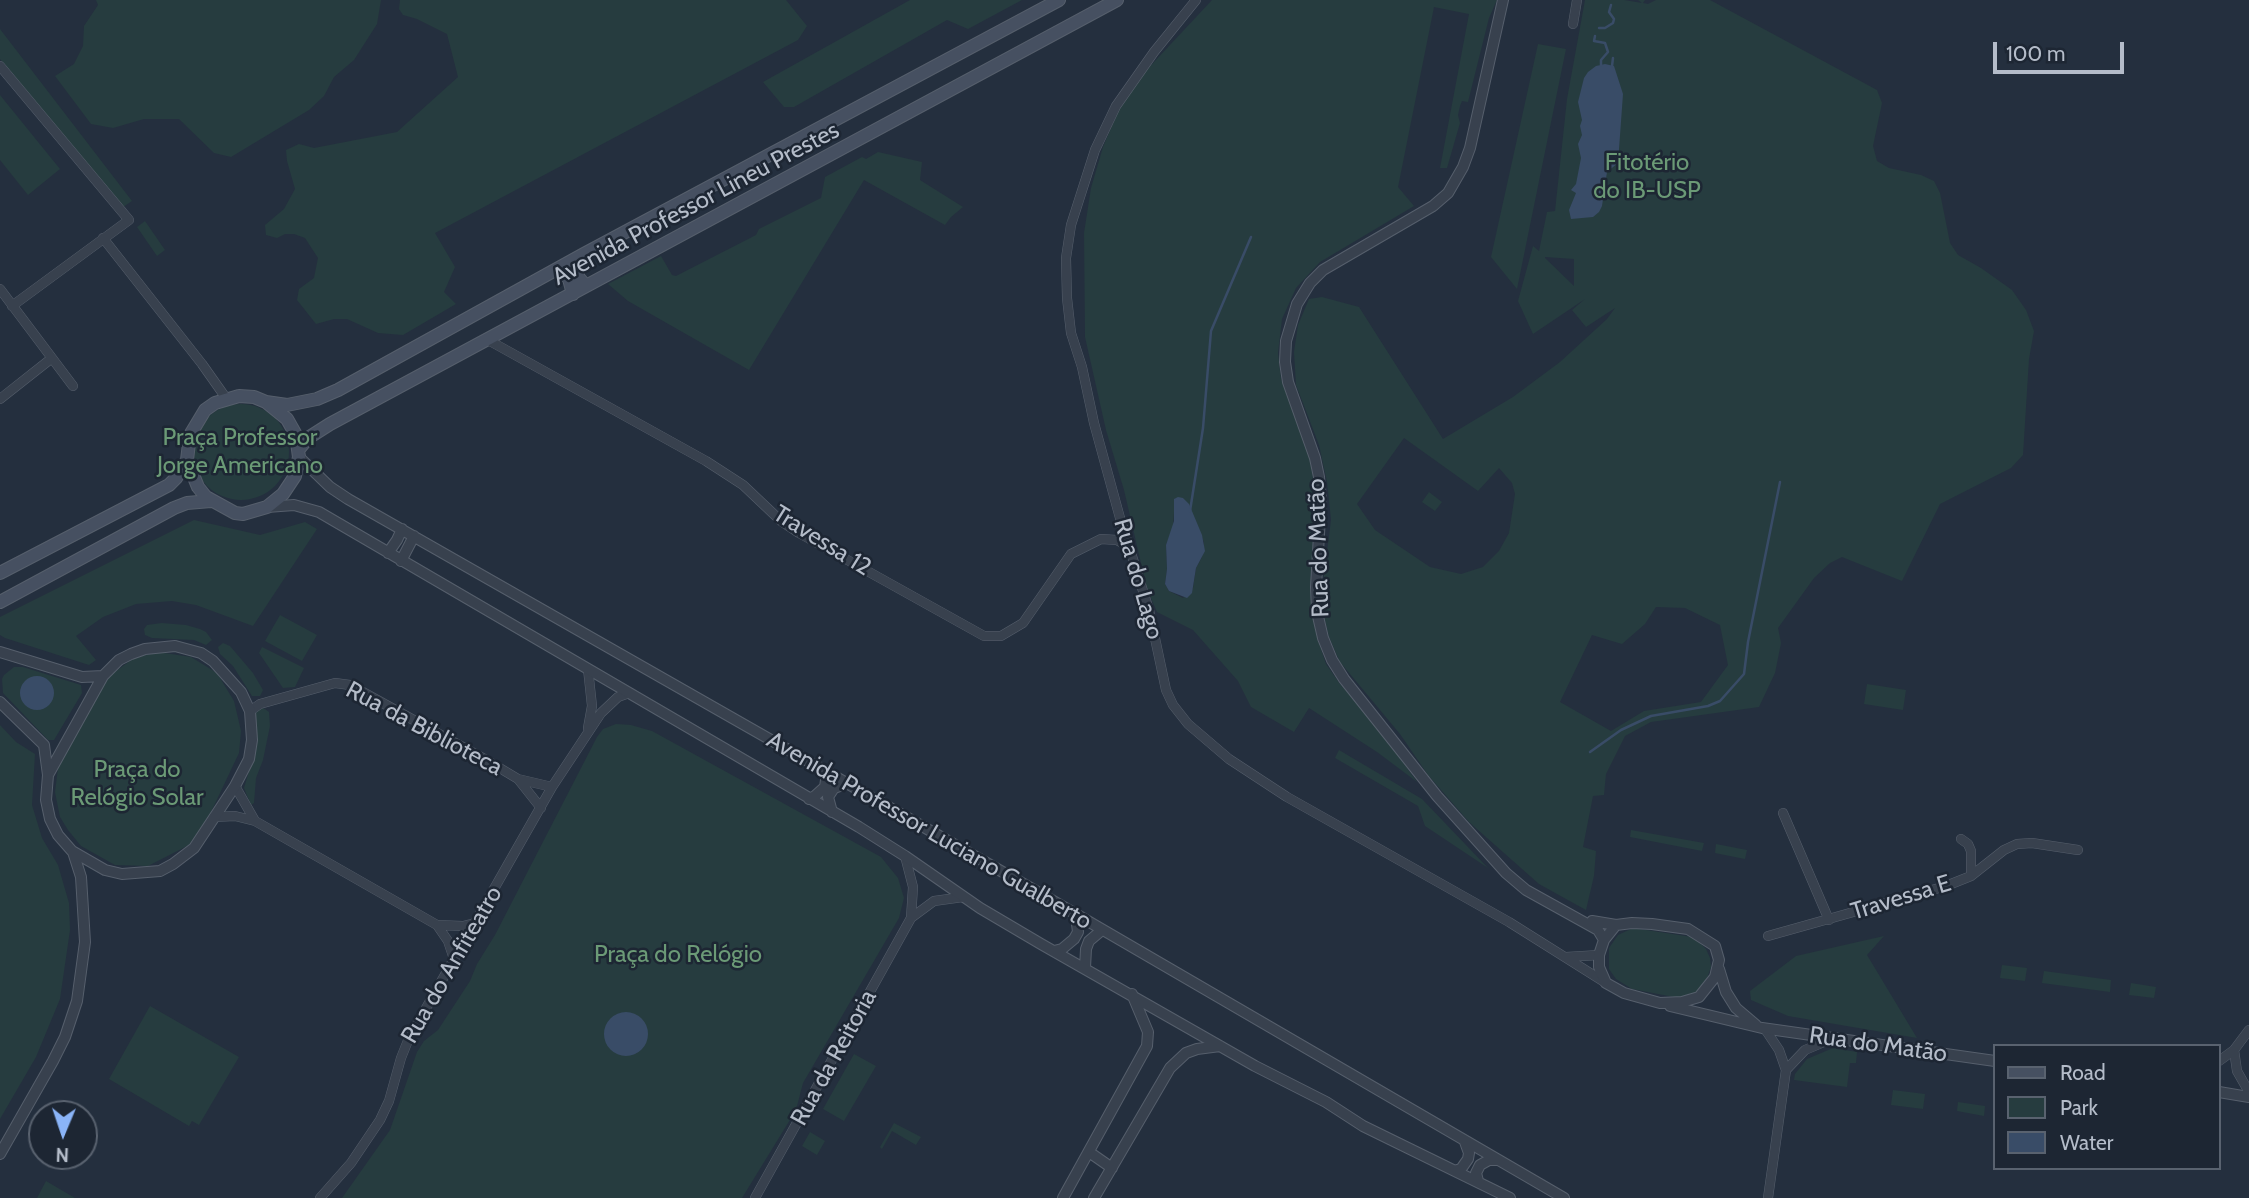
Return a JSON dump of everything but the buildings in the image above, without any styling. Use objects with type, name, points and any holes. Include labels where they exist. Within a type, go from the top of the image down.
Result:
[{"type":"main road","name":"Avenida Professor Lineu Prestes","points":[[266,402],[287,405],[322,397],[1059,0]]},
{"type":"main road","name":"Avenida Professor Lineu Prestes","points":[[299,453],[309,438],[330,424],[1103,4],[1117,0]]},
{"type":"main road","points":[[573,261],[579,278],[586,286]]},
{"type":"main road","points":[[559,268],[569,279],[573,294]]},
{"type":"main road","points":[[0,573],[169,485],[187,460],[190,435],[196,422],[205,410],[226,398],[247,396],[266,402],[287,419],[296,435],[299,453],[295,476],[289,487],[267,507],[243,514],[211,501],[198,487],[187,460]]},
{"type":"main road","points":[[0,602],[174,508],[187,503],[211,501]]},
{"type":"street","name":"Rua do Lago","points":[[1196,0],[1116,106],[1096,150],[1071,225],[1066,258],[1071,333],[1128,547],[1149,610],[1166,690],[1188,724],[1229,759],[1287,797],[1482,907],[1606,982]]},
{"type":"street","name":"Rua do Matão","points":[[1503,0],[1470,148],[1448,193],[1433,206],[1322,270],[1297,304],[1286,341],[1285,362],[1288,382],[1319,477],[1321,499],[1317,612],[1332,660],[1344,679],[1437,796],[1492,858],[1526,890],[1579,917],[1598,930],[1604,940]]},
{"type":"street","points":[[1573,24],[1577,0]]},
{"type":"street","name":"Rua do Lago","points":[[1180,18],[1182,2]]},
{"type":"street","points":[[0,66],[129,220],[12,306]]},
{"type":"street","points":[[103,238],[226,398]]},
{"type":"street","points":[[0,289],[73,386]]},
{"type":"street","name":"Travessa 12","points":[[488,340],[706,461],[743,485],[781,521],[799,533],[984,636],[1001,636],[1023,623],[1067,558],[1101,539],[1114,528],[1120,518]]},
{"type":"street","points":[[0,399],[52,359]]},
{"type":"street","name":"Avenida Professor Luciano Gualberto","points":[[299,453],[330,487],[1345,1069],[1564,1198]]},
{"type":"street","name":"Avenida Professor Luciano Gualberto","points":[[267,507],[294,505],[318,512],[832,812],[905,856],[963,897],[1054,951],[1326,1102],[1363,1126],[1510,1198]]},
{"type":"street","points":[[388,554],[402,529]]},
{"type":"street","points":[[401,561],[414,536]]},
{"type":"street","points":[[1101,539],[1117,540],[1128,547]]},
{"type":"street","points":[[0,702],[44,745],[48,775],[46,800],[50,819],[58,835],[72,851],[96,866],[122,874],[160,871],[194,848],[235,786],[249,759],[252,740],[250,711],[234,682],[201,653],[175,646],[145,649],[119,660],[103,676],[48,775]]},
{"type":"street","points":[[0,652],[82,677],[103,676]]},
{"type":"street","name":"Rua do Anfiteatro","points":[[588,669],[592,706],[588,730]]},
{"type":"street","name":"Rua da Biblioteca","points":[[250,711],[260,704],[335,682],[350,685],[518,779],[552,787]]},
{"type":"street","name":"Rua do Anfiteatro","points":[[320,1198],[351,1163],[380,1120],[409,1038],[552,787],[588,730],[610,703],[629,693]]},
{"type":"street","points":[[809,799],[825,787],[827,773]]},
{"type":"street","name":"Rua da Biblioteca","points":[[518,779],[541,807]]},
{"type":"street","points":[[832,812],[828,802],[830,792],[838,785],[845,784]]},
{"type":"street","points":[[235,786],[255,821]]},
{"type":"street","name":"Travessa E","points":[[1783,813],[1829,919]]},
{"type":"street","points":[[214,817],[235,816],[255,821],[437,925],[448,941],[454,960]]},
{"type":"street","name":"Travessa E","points":[[1961,839],[1968,844],[1971,851],[1971,876]]},
{"type":"street","name":"Travessa E","points":[[1768,936],[1947,886],[1971,876],[2004,850],[2017,844],[2032,843],[2078,849]]},
{"type":"street","points":[[0,1154],[53,1061],[65,1037],[77,1001],[85,942],[81,880],[72,851]]},
{"type":"street","name":"Rua da Reitoria","points":[[905,856],[913,887],[911,918]]},
{"type":"street","points":[[81,880],[86,872],[96,866]]},
{"type":"street","name":"Rua da Reitoria","points":[[755,1198],[911,918],[934,901],[963,897]]},
{"type":"street","points":[[1054,951],[1062,949],[1074,939],[1078,932],[1076,916]]},
{"type":"street","name":"Rua do Matão","points":[[1579,917],[1616,925]]},
{"type":"street","points":[[437,925],[463,926],[475,923]]},
{"type":"street","points":[[1652,924],[1688,929],[1715,946],[1718,951],[1719,968],[1711,984],[1699,997],[1682,1002],[1660,1003],[1624,993],[1606,982],[1599,967],[1599,955],[1604,940],[1616,925],[1652,924]]},
{"type":"street","points":[[1085,968],[1086,949],[1102,930]]},
{"type":"street","points":[[1566,957],[1599,955]]},
{"type":"street","name":"Rua do Matão","points":[[1719,968],[1726,992],[1736,1009],[1763,1029]]},
{"type":"street","points":[[1063,1198],[1147,1046],[1148,1032],[1132,994]]},
{"type":"street","name":"Rua do Matão","points":[[1660,1003],[1763,1029],[1994,1061]]},
{"type":"street","points":[[1763,1029],[1779,1050],[1786,1070],[1768,1198]]},
{"type":"street","points":[[2221,1060],[2234,1050],[2249,1030]]},
{"type":"street","points":[[1786,1070],[1805,1050],[1831,1039]]},
{"type":"street","points":[[1094,1198],[1170,1068],[1186,1053],[1221,1046]]},
{"type":"street","points":[[2234,1050],[2236,1071],[2249,1094]]},
{"type":"street","points":[[2221,1093],[2249,1094]]},
{"type":"street","points":[[1457,1170],[1461,1169],[1468,1159],[1465,1141]]},
{"type":"street","points":[[1089,1152],[1112,1168]]},
{"type":"street","points":[[1478,1181],[1476,1173],[1480,1165],[1489,1160],[1498,1160]]},
{"type":"green space","points":[[96,0],[381,0],[377,24],[354,60],[334,77],[324,96],[309,110],[231,157],[214,153],[179,119],[144,119],[113,128],[91,124],[55,76],[74,64],[83,46],[84,26],[98,5]]},
{"type":"green space","points":[[400,0],[786,0],[807,26],[798,40],[435,233],[455,267],[444,292],[456,304],[403,335],[378,333],[347,319],[316,324],[297,300],[299,289],[314,278],[318,258],[305,238],[294,234],[277,238],[266,235],[265,225],[284,209],[295,189],[286,150],[299,144],[314,148],[397,132],[458,77],[447,34],[403,15],[399,9]]},
{"type":"green space","points":[[910,0],[1022,0],[968,29],[947,20],[794,107],[784,107],[763,82]]},
{"type":"green space","points":[[1212,0],[1497,0],[1489,18],[1468,102],[1462,101],[1460,106],[1460,123],[1447,168],[1440,168],[1469,14],[1434,7],[1398,187],[1414,206],[1320,262],[1296,288],[1282,319],[1278,353],[1281,379],[1310,458],[1315,493],[1311,587],[1318,640],[1326,664],[1340,684],[1370,716],[1417,782],[1377,752],[1309,708],[1294,732],[1251,707],[1238,681],[1193,630],[1157,612],[1147,589],[1085,337],[1084,233],[1091,188],[1103,147],[1119,109],[1141,76]],"holes":[[[1175,498],[1183,498],[1204,542],[1193,588],[1183,598],[1169,591],[1165,584],[1166,545],[1173,527]]]},
{"type":"green space","name":"Fitotério do IB-USP","points":[[1585,0],[1642,3],[1638,0],[1645,0],[1643,3],[1648,4],[1656,0],[1710,0],[1877,90],[1882,103],[1873,146],[1877,161],[1889,168],[1921,175],[1934,181],[1940,193],[1950,243],[1958,255],[2012,290],[2026,310],[2034,331],[2029,359],[2023,455],[2011,468],[1940,504],[1902,581],[1842,557],[1830,563],[1814,578],[1778,628],[1781,643],[1775,673],[1759,707],[1651,722],[1625,736],[1606,774],[1604,795],[1593,796],[1583,847],[1596,851],[1594,876],[1586,910],[1539,884],[1469,822],[1428,775],[1400,734],[1340,662],[1329,637],[1322,608],[1331,520],[1327,482],[1319,445],[1296,385],[1294,352],[1298,325],[1309,299],[1322,297],[1359,307],[1443,439],[1513,397],[1560,362],[1607,319],[1615,308],[1586,327],[1572,310],[1585,299],[1533,334],[1518,301],[1533,246],[1539,251],[1547,212],[1555,211],[1567,99]],"holes":[[[1545,258],[1574,259],[1574,286]],[[1404,438],[1478,491],[1499,468],[1512,483],[1515,494],[1509,533],[1499,551],[1483,567],[1461,574],[1430,567],[1375,530],[1357,504]],[[1656,607],[1685,608],[1720,625],[1728,665],[1701,702],[1644,711],[1611,731],[1560,702],[1592,635],[1622,644],[1645,624]]]},
{"type":"green space","points":[[0,29],[132,201],[123,207],[0,59]]},
{"type":"green space","points":[[1538,44],[1566,49],[1517,289],[1491,257]]},
{"type":"green space","points":[[0,95],[60,169],[28,195],[0,160]]},
{"type":"green space","points":[[878,152],[922,162],[920,180],[963,207],[945,225],[864,180],[749,370],[628,301],[608,284],[661,256],[672,275],[676,276],[821,198],[825,177],[862,157],[866,159]]},
{"type":"green space","points":[[145,221],[165,250],[157,256],[137,227]]},
{"type":"green space","name":"Praça Professor Jorge Americano","points":[[232,404],[250,404],[268,412],[281,425],[289,443],[286,471],[268,492],[250,500],[232,500],[214,492],[201,479],[193,461],[193,443],[201,425],[214,412]]},
{"type":"green space","points":[[1429,492],[1442,502],[1435,511],[1422,502]]},
{"type":"green space","points":[[194,520],[260,535],[305,522],[317,529],[253,626],[196,605],[172,601],[136,604],[103,617],[76,636],[96,660],[89,665],[0,635],[0,617]]},
{"type":"green space","points":[[280,615],[317,635],[302,661],[265,641]]},
{"type":"green space","points":[[162,623],[200,629],[212,640],[206,645],[194,640],[152,638],[145,635],[144,629],[147,625]]},
{"type":"green space","points":[[223,643],[230,646],[253,673],[263,690],[260,696],[252,696],[233,666],[220,654],[218,647]]},
{"type":"green space","points":[[262,647],[304,668],[295,687],[283,688],[259,653]]},
{"type":"green space","name":"Praça do Relógio Solar","points":[[158,652],[191,657],[217,673],[234,701],[241,731],[239,753],[202,831],[189,845],[148,866],[115,865],[81,846],[60,817],[55,792],[58,768],[104,683],[134,658]]},
{"type":"green space","points":[[14,667],[23,667],[81,685],[82,693],[54,740],[48,740],[3,693],[2,679]]},
{"type":"green space","points":[[1867,684],[1906,690],[1903,710],[1864,704]]},
{"type":"green space","points":[[262,707],[269,712],[270,726],[256,778],[254,803],[251,805],[244,788],[255,751],[255,712]]},
{"type":"green space","name":"Praça do Relógio","points":[[616,724],[652,731],[881,857],[898,878],[904,898],[899,918],[803,1083],[796,1110],[742,1198],[342,1198],[390,1130],[417,1052],[424,1041],[438,1030],[470,981],[597,737],[603,729]]},
{"type":"green space","points":[[0,725],[16,742],[35,754],[32,805],[42,838],[58,865],[69,903],[70,930],[60,999],[36,1057],[0,1119]]},
{"type":"green space","points":[[1339,750],[1422,799],[1488,868],[1425,826],[1418,806],[1335,758]]},
{"type":"green space","points":[[1631,830],[1704,843],[1702,851],[1630,837]]},
{"type":"green space","points":[[1716,844],[1747,850],[1745,859],[1715,853]]},
{"type":"green space","points":[[1633,928],[1692,937],[1699,942],[1710,958],[1711,967],[1705,984],[1695,993],[1679,998],[1632,989],[1616,979],[1609,969],[1609,948],[1618,935]]},
{"type":"green space","points":[[1884,936],[1867,955],[1917,1038],[1788,1016],[1751,1000],[1750,991],[1796,956]]},
{"type":"green space","points":[[2002,965],[2027,968],[2025,981],[2000,978]]},
{"type":"green space","points":[[2044,971],[2111,980],[2110,992],[2042,983]]},
{"type":"green space","points":[[2131,983],[2156,987],[2154,998],[2129,995]]},
{"type":"green space","points":[[150,1006],[239,1057],[199,1125],[192,1121],[189,1126],[109,1079]]},
{"type":"green space","points":[[1833,1048],[1857,1052],[1856,1063],[1850,1063],[1847,1087],[1794,1080],[1795,1074],[1807,1059]]},
{"type":"green space","points":[[854,1054],[876,1066],[844,1121],[823,1109]]},
{"type":"green space","points":[[1893,1090],[1925,1094],[1923,1109],[1891,1105]]},
{"type":"green space","points":[[1958,1102],[1985,1106],[1984,1116],[1957,1111]]},
{"type":"green space","points":[[894,1123],[921,1137],[916,1145],[892,1131],[882,1149],[880,1147]]},
{"type":"green space","points":[[810,1132],[825,1141],[817,1155],[802,1146]]},
{"type":"green space","points":[[46,1181],[75,1198],[37,1198]]},
{"type":"water","points":[[1605,64],[1614,66],[1623,94],[1618,163],[1607,172],[1599,212],[1593,217],[1571,219],[1569,210],[1576,193],[1571,190],[1576,184],[1581,158],[1578,144],[1582,135],[1582,120],[1578,102],[1588,72]]},
{"type":"water","points":[[1178,497],[1189,504],[1202,535],[1205,551],[1196,568],[1192,593],[1187,598],[1169,591],[1165,584],[1166,545],[1174,521],[1174,499]]},
{"type":"water","points":[[37,676],[49,681],[54,693],[49,705],[37,710],[25,705],[20,693],[25,681]]},
{"type":"water","points":[[626,1012],[635,1013],[642,1018],[647,1025],[647,1043],[642,1050],[635,1055],[626,1056],[617,1055],[610,1050],[605,1043],[604,1034],[605,1025],[610,1018],[617,1013]]},
{"type":"waterway","points":[[1599,28],[1613,23],[1614,19],[1609,12],[1611,5]]},
{"type":"waterway","points":[[1595,36],[1594,41],[1605,43],[1608,52],[1601,60],[1601,65]]},
{"type":"waterway","points":[[1612,66],[1613,58]]},
{"type":"waterway","points":[[1190,511],[1203,428],[1211,331],[1251,237]]},
{"type":"waterway","points":[[1590,752],[1621,730],[1651,716],[1708,706],[1720,701],[1744,674],[1780,482]]}]
